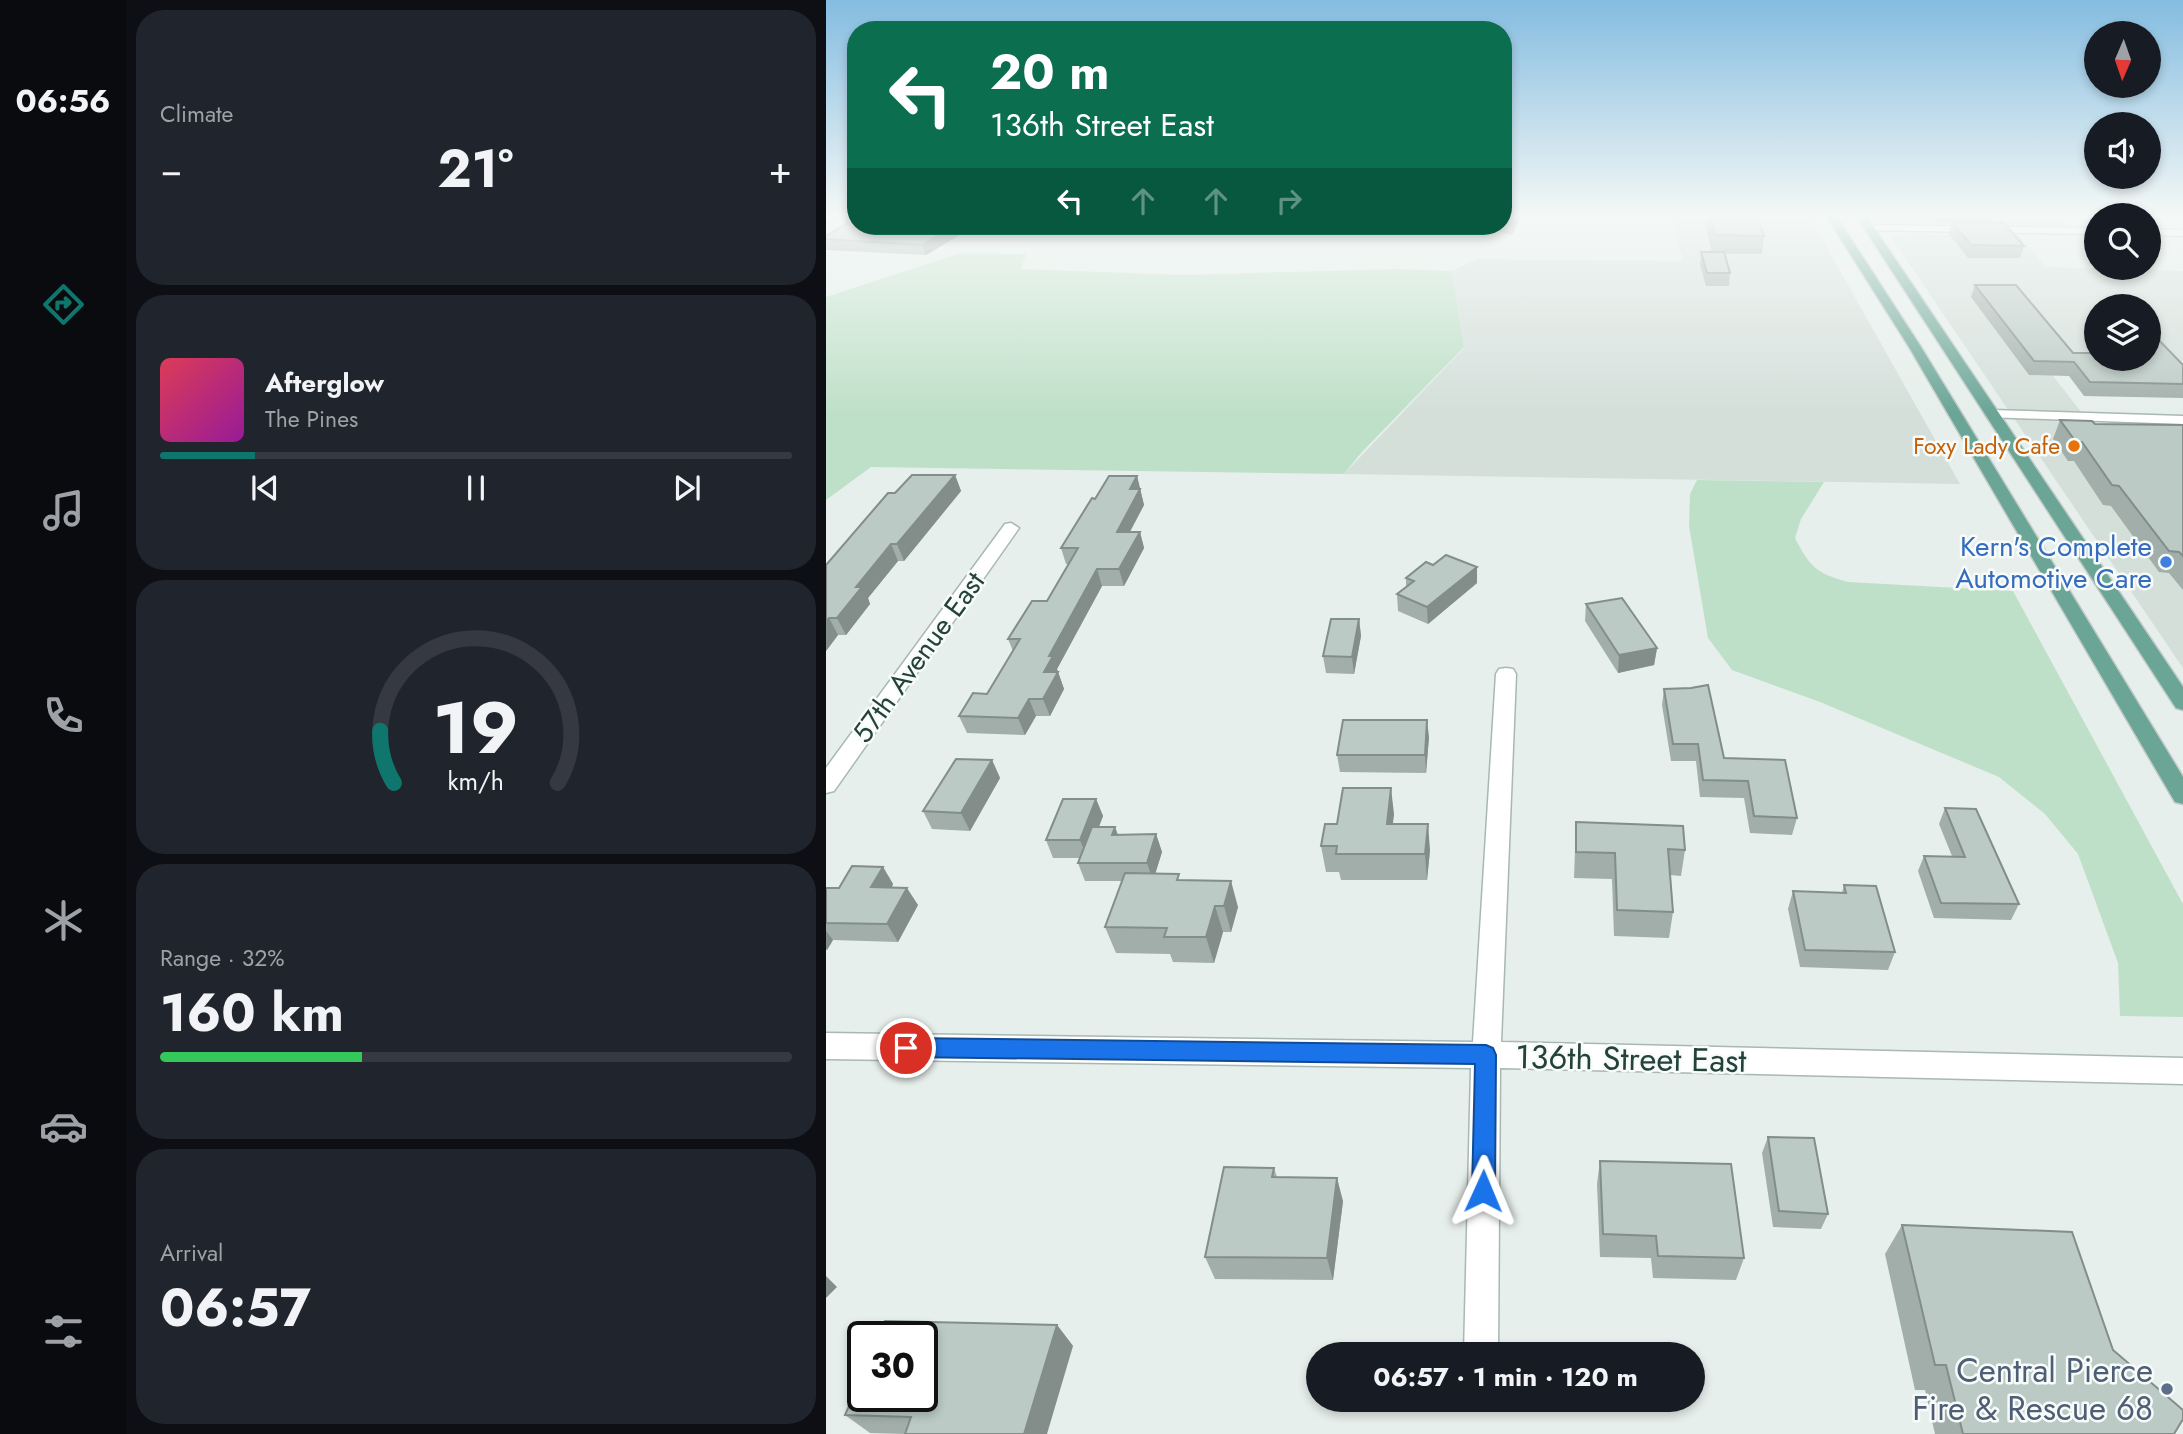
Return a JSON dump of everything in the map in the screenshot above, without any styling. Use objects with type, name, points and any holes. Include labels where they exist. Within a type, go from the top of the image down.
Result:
[{"type":"main road","points":[[1873,281],[2183,796]]},
{"type":"main road","points":[[1904,281],[2183,703]]},
{"type":"main road","points":[[1915,347],[1970,408],[1992,414]]},
{"type":"street","points":[[1992,414],[2183,419]]},
{"type":"street","name":"57th Avenue East","points":[[826,785],[1011,528]]},
{"type":"street","points":[[1481,1342],[1486,1055],[1506,674]]},
{"type":"street","name":"136th Street East","points":[[826,1046],[1486,1055],[2183,1071]]},
{"type":"shaded area","points":[[1453,281],[1846,281],[1960,484],[1344,474],[1464,348]]},
{"type":"shaded area","points":[[1921,281],[2183,281],[2183,361],[2161,361],[2161,294],[2084,294],[2084,360],[2040,359],[2147,497],[2183,498],[2183,668]]},
{"type":"green space","points":[[875,281],[1453,281],[1464,347],[1344,474],[871,467],[826,500],[826,297]]},
{"type":"green space","points":[[1697,480],[1824,482],[1801,519],[1795,538],[1815,568],[1837,579],[1848,582],[2013,591],[2183,904],[2183,1017],[2120,1016],[2118,963],[2078,854],[2045,814],[1999,777],[1820,702],[1732,670],[1708,638],[1689,526],[1690,494]]},
{"type":"building","points":[[1975,285],[2016,285],[2073,353],[2084,353],[2084,371],[2161,371],[2161,342],[2183,365],[2183,384],[2090,382],[2074,362],[2034,361]]},
{"type":"building","points":[[2060,420],[2092,421],[2095,424],[2183,425],[2183,556],[2179,552],[2169,551],[2119,486],[2112,485],[2082,442],[2076,442]]},
{"type":"building","points":[[912,475],[955,475],[897,544],[891,544],[856,587],[862,587],[837,618],[829,618],[826,622],[826,565],[888,493],[895,493]]},
{"type":"building","points":[[1109,476],[1137,476],[1130,489],[1140,489],[1117,532],[1140,532],[1119,569],[1097,569],[1049,656],[1053,656],[1044,672],[1058,672],[1043,699],[1029,699],[1018,718],[959,716],[973,693],[987,694],[1020,639],[1008,639],[1032,601],[1047,601],[1078,548],[1061,548]]},
{"type":"building","points":[[1446,555],[1477,567],[1427,607],[1397,594],[1414,581],[1406,578],[1426,562],[1433,565]]},
{"type":"building","points":[[1622,598],[1657,648],[1619,655],[1586,604]]},
{"type":"building","points":[[1331,619],[1359,619],[1352,657],[1323,656]]},
{"type":"building","points":[[1708,685],[1724,758],[1785,760],[1797,818],[1754,816],[1748,781],[1703,780],[1698,744],[1673,744],[1664,689]]},
{"type":"building","points":[[1343,720],[1427,720],[1425,755],[1337,755]]},
{"type":"building","points":[[956,759],[992,760],[961,813],[923,811]]},
{"type":"building","points":[[1343,788],[1391,788],[1387,824],[1428,824],[1425,854],[1336,854],[1337,846],[1321,846],[1325,824],[1337,824]]},
{"type":"building","points":[[1063,799],[1096,799],[1080,840],[1046,840]]},
{"type":"building","points":[[1945,808],[1976,809],[2019,904],[1941,903],[1924,856],[1965,857]]},
{"type":"building","points":[[1576,822],[1683,826],[1685,850],[1668,849],[1673,912],[1617,910],[1615,853],[1576,852]]},
{"type":"building","points":[[1092,827],[1115,827],[1112,835],[1156,834],[1147,863],[1078,863]]},
{"type":"building","points":[[852,866],[883,867],[871,887],[907,888],[887,924],[826,923],[826,888],[839,888]]},
{"type":"building","points":[[1125,873],[1179,874],[1177,880],[1231,881],[1224,906],[1215,906],[1206,937],[1164,937],[1167,928],[1105,927]]},
{"type":"building","points":[[1844,885],[1876,886],[1895,952],[1805,950],[1793,891],[1846,893]]},
{"type":"building","points":[[1768,1137],[1814,1138],[1828,1214],[1779,1211]]},
{"type":"building","points":[[1600,1161],[1731,1164],[1744,1258],[1658,1256],[1656,1236],[1603,1234]]},
{"type":"building","points":[[1224,1167],[1274,1168],[1272,1177],[1337,1178],[1327,1258],[1205,1257]]},
{"type":"building","points":[[1902,1225],[2072,1232],[2113,1350],[2183,1410],[2183,1419],[2174,1434],[1963,1434],[1946,1365],[1935,1365]]},
{"type":"building","points":[[938,1322],[1057,1325],[1024,1434],[905,1434],[911,1417],[845,1415],[847,1410],[938,1412]]},
{"type":"place","name":"Foxy Lady Cafe","points":[[2074,446]]},
{"type":"place","name":"Kern's Complete Automotive Care","points":[[2166,562]]},
{"type":"place","name":"Central Pierce Fire & Rescue 68","points":[[2167,1389]]},
{"type":"route","points":[[906,1048],[1486,1055],[1483,1191]]}]
